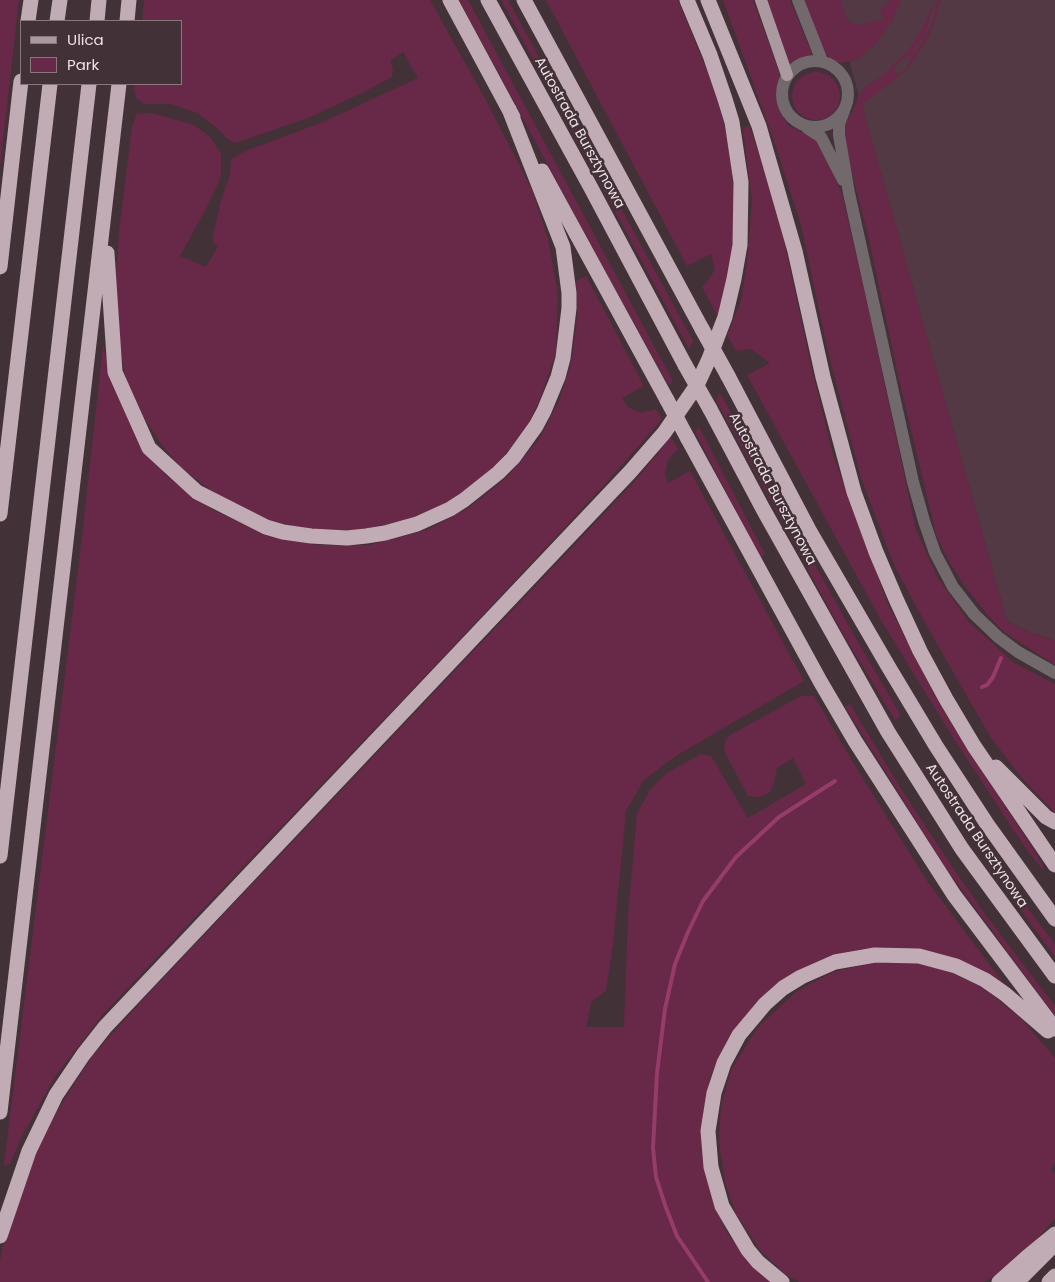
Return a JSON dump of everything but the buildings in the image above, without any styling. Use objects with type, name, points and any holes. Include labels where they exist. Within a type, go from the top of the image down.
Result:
[{"type":"highway","points":[[28,20],[31,0]]},
{"type":"highway","points":[[57,20],[60,0]]},
{"type":"highway","points":[[97,20],[100,0]]},
{"type":"highway","points":[[127,20],[129,0]]},
{"type":"highway","points":[[450,0],[815,672],[855,741],[954,895],[1025,992],[1055,1029]]},
{"type":"highway","name":"Autostrada Bursztynowa","points":[[488,0],[763,509],[888,732],[962,849],[1055,976]]},
{"type":"highway","name":"Autostrada Bursztynowa","points":[[524,0],[728,376],[809,530],[936,746],[987,824],[1055,919]]},
{"type":"highway","points":[[0,1236],[29,1151],[56,1095],[82,1056],[105,1027],[630,472],[664,432],[697,385],[710,359],[734,280],[740,245],[741,182],[732,122],[710,55],[688,0]]},
{"type":"highway","points":[[708,0],[759,126],[795,251],[823,377],[854,492],[876,552],[920,651],[974,746],[1055,865]]},
{"type":"highway","points":[[0,267],[21,85]]},
{"type":"highway","points":[[0,514],[50,85]]},
{"type":"highway","points":[[0,856],[89,85]]},
{"type":"highway","points":[[0,1112],[119,85]]},
{"type":"highway","points":[[105,209],[110,316],[115,372],[149,448],[197,492],[282,532],[347,538],[385,534],[417,524],[450,509],[481,488],[498,473],[513,458],[536,426],[558,377],[566,344],[569,308],[563,247],[509,109]]},
{"type":"highway","points":[[974,746],[1046,816],[1055,822]]},
{"type":"highway","points":[[782,1282],[758,1262],[748,1250],[722,1206],[711,1167],[708,1131],[714,1093],[724,1063],[739,1035],[765,1004],[783,988],[801,976],[835,962],[875,954],[919,956],[956,966],[985,980],[1005,994],[1055,1036]]},
{"type":"highway","points":[[999,1282],[1055,1234]]},
{"type":"highway","points":[[1018,1282],[1055,1244]]},
{"type":"highway","points":[[1049,1282],[1055,1276]]},
{"type":"main road","points":[[761,0],[787,75]]},
{"type":"street","points":[[798,0],[822,61]]},
{"type":"street","points":[[849,193],[821,137],[793,119],[785,110],[782,86],[787,75],[797,66],[809,61],[822,61],[834,65],[842,74],[849,90],[848,101],[839,124],[839,135],[849,193],[913,482],[935,553],[953,586],[974,614],[998,637],[1018,652],[1055,673]]},
{"type":"street","points":[[803,125],[815,128],[827,126],[837,120],[844,112]]},
{"type":"shaded area","points":[[832,0],[1055,0],[1055,641],[1029,632],[1007,621]]},
{"type":"green space","points":[[0,0],[19,0],[0,167]]},
{"type":"green space","points":[[144,0],[430,0],[488,104],[531,188],[548,239],[558,294],[556,352],[542,394],[527,427],[496,466],[452,502],[400,522],[357,530],[321,531],[276,523],[247,512],[215,493],[182,469],[162,445],[144,418],[126,381],[119,343],[115,289],[119,232],[132,126],[137,114],[152,113],[194,125],[209,136],[221,153],[221,177],[180,256],[206,267],[218,246],[214,243],[213,234],[222,197],[230,175],[231,159],[248,150],[323,122],[418,78],[403,52],[390,61],[393,69],[392,77],[308,118],[235,143],[226,138],[217,128],[197,113],[171,104],[145,104],[136,98],[135,85],[182,85],[182,20],[142,20]]},
{"type":"green space","points":[[459,0],[468,0],[673,381],[669,386],[606,273]]},
{"type":"green space","points":[[501,0],[508,0],[693,341],[689,349]]},
{"type":"green space","points":[[546,0],[678,0],[717,95],[731,154],[735,218],[729,273],[717,316],[702,287],[715,270],[711,254],[687,266]]},
{"type":"green space","points":[[723,0],[753,0],[780,74],[777,90],[779,109],[788,125],[820,142],[842,194],[916,530],[938,578],[969,622],[1013,662],[1055,684],[1055,813],[1021,777],[991,738],[894,565],[861,478],[828,352],[801,225],[774,141]]},
{"type":"green space","points":[[767,0],[790,0],[813,56],[801,58],[790,67]]},
{"type":"green space","points":[[802,0],[841,0],[847,20],[858,25],[883,19],[880,9],[890,0],[901,0],[893,20],[876,44],[856,60],[841,63],[824,54]]},
{"type":"green space","points":[[935,0],[926,32],[913,51],[895,66],[895,73],[899,74],[906,68],[910,60],[908,58],[917,49],[928,32],[933,20],[937,0],[941,0],[931,33],[918,54],[908,68],[862,105],[1007,621],[1029,632],[1055,641],[1055,665],[1004,632],[990,618],[963,584],[948,560],[936,534],[899,380],[868,235],[843,139],[846,122],[859,95],[865,87],[887,72],[909,49],[921,30]]},
{"type":"green space","points":[[811,72],[821,72],[833,79],[840,91],[840,101],[833,113],[821,120],[811,120],[803,116],[796,109],[792,101],[792,91],[796,83],[803,76]]},
{"type":"green space","points":[[749,125],[776,203],[812,370],[833,455],[888,604],[934,694],[955,730],[1032,847],[1044,867],[1042,869],[1026,849],[952,736],[882,622],[747,375],[770,363],[751,349],[736,351],[727,335],[741,301],[748,254],[752,200],[743,129]]},
{"type":"green space","points":[[586,276],[644,386],[622,398],[628,407],[641,413],[656,409],[662,419],[608,481],[449,651],[104,1013],[56,1075],[21,1138],[10,1164],[4,1165],[82,537],[103,345],[114,388],[139,439],[167,476],[211,509],[268,535],[315,545],[369,545],[427,530],[470,507],[508,476],[539,439],[559,401],[571,363],[577,318],[576,281]]},
{"type":"green space","points":[[720,393],[901,716],[895,720],[842,632],[716,400]]},
{"type":"green space","points":[[699,427],[765,554],[760,558],[695,432]]},
{"type":"green space","points":[[671,437],[678,449],[668,460],[665,475],[668,483],[690,471],[804,681],[674,757],[644,780],[626,811],[613,945],[606,991],[591,1002],[586,1027],[624,1027],[628,915],[637,813],[650,790],[667,773],[701,754],[711,756],[748,818],[806,784],[793,758],[777,768],[770,792],[759,797],[748,796],[724,751],[726,739],[732,734],[801,696],[814,696],[927,881],[1004,984],[970,966],[937,953],[894,948],[860,949],[816,963],[732,1034],[710,1077],[701,1140],[710,1192],[727,1233],[763,1275],[772,1282],[0,1282],[2,1249],[18,1194],[36,1150],[62,1103],[93,1055],[147,995],[634,482]]},
{"type":"green space","points":[[850,704],[900,787],[949,862],[985,914],[1055,1006],[1055,1016],[944,866],[845,707]]},
{"type":"green space","points":[[994,858],[1055,944],[1055,957],[987,864]]},
{"type":"green space","points":[[875,962],[916,962],[951,972],[983,988],[1022,1019],[1055,1058],[1055,1163],[1051,1170],[1055,1173],[1055,1219],[1032,1244],[997,1274],[984,1282],[799,1282],[785,1274],[760,1250],[736,1214],[725,1182],[719,1141],[721,1105],[732,1068],[758,1027],[797,991],[833,972]]},
{"type":"waterway","points":[[982,687],[987,685],[993,677],[1001,658]]},
{"type":"waterway","points":[[708,1282],[677,1236],[656,1177],[653,1148],[657,1073],[665,1009],[675,964],[703,901],[736,857],[779,817],[835,781]]}]
